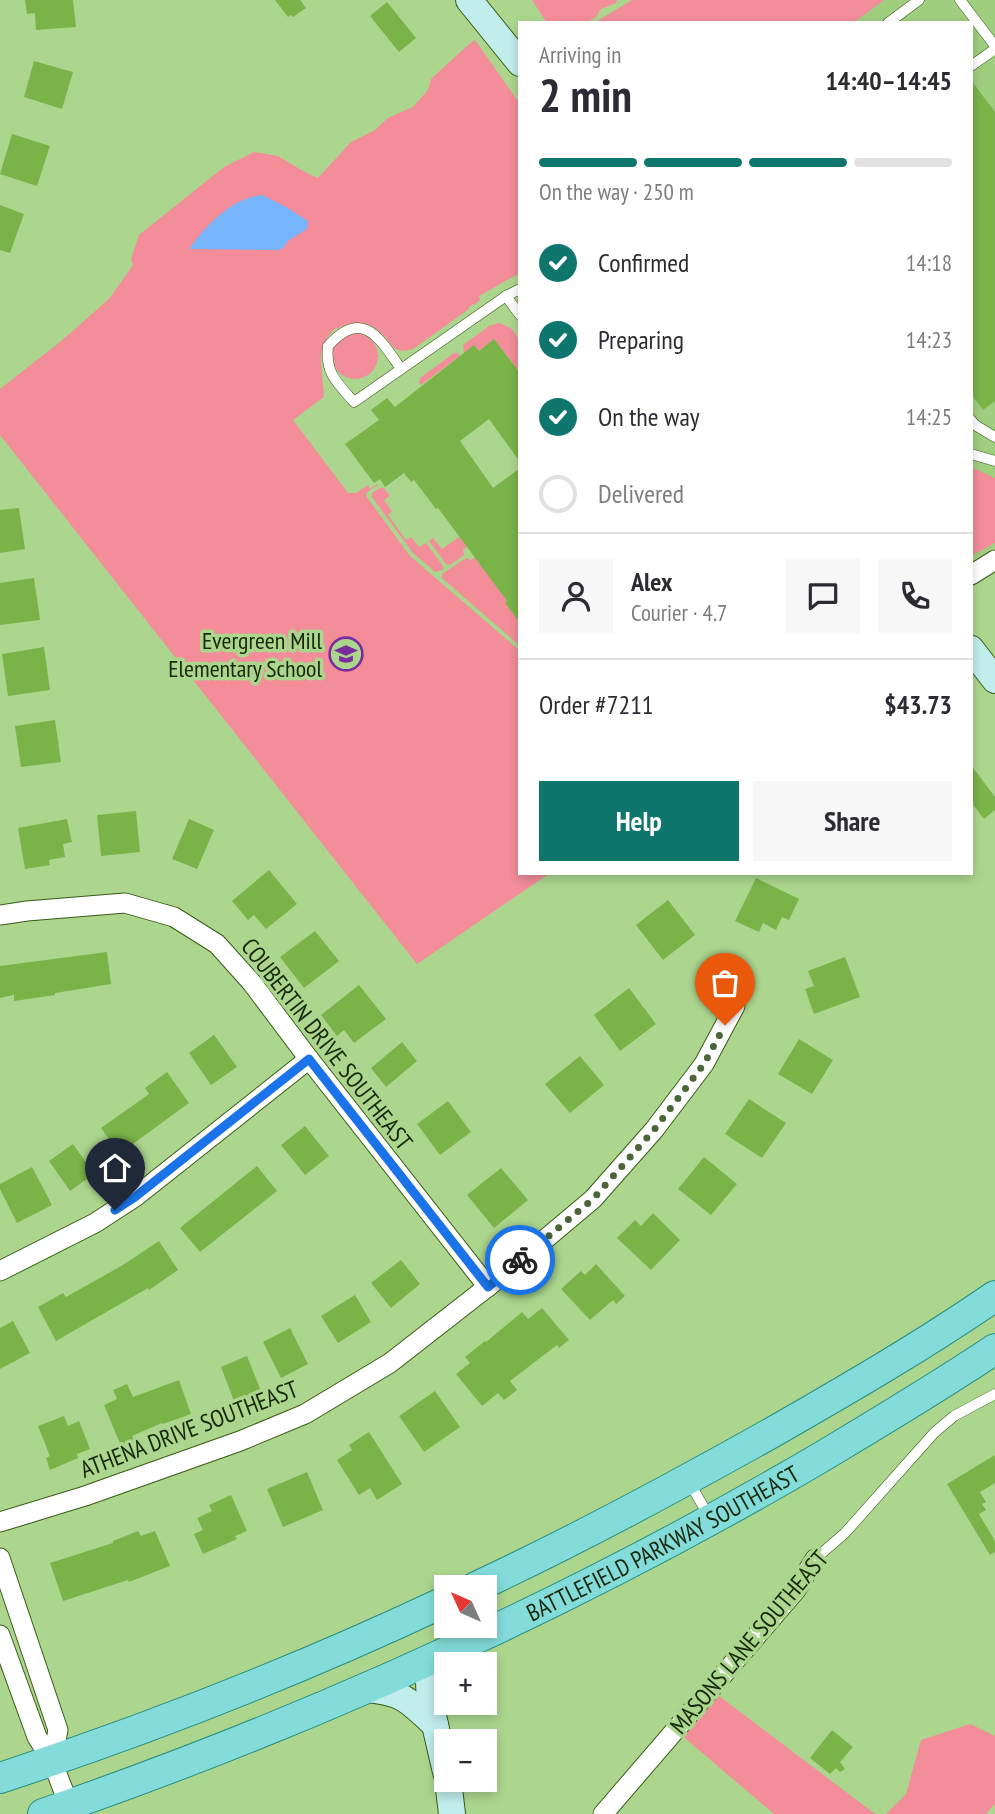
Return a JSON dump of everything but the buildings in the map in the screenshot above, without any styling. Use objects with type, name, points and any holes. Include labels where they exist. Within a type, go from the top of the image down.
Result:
[{"type":"main road","name":"BATTLEFIELD PARKWAY SOUTHEAST","points":[[497,1577],[546,1554],[687,1479],[870,1377],[995,1296]]},
{"type":"main road","name":"BATTLEFIELD PARKWAY SOUTHEAST","points":[[449,1652],[558,1600],[711,1520],[892,1415],[995,1349]]},
{"type":"main road","points":[[0,1778],[229,1695],[434,1606]]},
{"type":"main road","name":"BATTLEFIELD PARKWAY SOUTHEAST","points":[[64,1812],[434,1659]]},
{"type":"street","points":[[469,0],[518,61]]},
{"type":"street","points":[[973,574],[995,560]]},
{"type":"street","points":[[973,652],[995,680]]},
{"type":"street","name":"COUBERTIN DRIVE SOUTHEAST","points":[[0,915],[125,904],[174,917],[217,944],[252,983],[488,1287]]},
{"type":"street","name":"ATHENA DRIVE SOUTHEAST","points":[[0,1522],[85,1496],[240,1441],[305,1414],[390,1363],[488,1287],[593,1199],[654,1130],[704,1064],[735,1006]]},
{"type":"street","points":[[0,1271],[95,1223],[135,1197],[309,1059]]},
{"type":"street","points":[[0,1558],[58,1730],[52,1761]]},
{"type":"street","name":"MASONS LANE SOUTHEAST","points":[[603,1814],[796,1590],[815,1559]]},
{"type":"street","points":[[0,1635],[37,1737],[52,1761],[64,1812]]},
{"type":"street","points":[[434,1665],[429,1682],[436,1729]]},
{"type":"street","points":[[365,1689],[385,1690],[399,1696],[414,1705],[435,1725]]},
{"type":"street","points":[[449,1792],[452,1814]]},
{"type":"lane","points":[[891,21],[919,0]]},
{"type":"lane","points":[[960,0],[995,47],[973,64]]},
{"type":"lane","points":[[401,369],[374,333],[365,329],[345,330],[328,346],[328,368],[354,402],[518,290]]},
{"type":"lane","points":[[506,296],[518,312]]},
{"type":"lane","points":[[973,421],[995,437]]},
{"type":"lane","points":[[973,455],[995,461]]},
{"type":"lane","name":"MASONS LANE SOUTHEAST","points":[[815,1559],[845,1532],[934,1433],[954,1416],[995,1394]]},
{"type":"lane","points":[[687,1479],[711,1520]]},
{"type":"shaded area","points":[[532,0],[617,0],[616,3],[601,9],[590,21],[546,21]]},
{"type":"shaded area","points":[[632,0],[995,0],[995,547],[973,560],[973,21],[597,21]]},
{"type":"shaded area","points":[[632,0],[884,0],[856,21],[597,21]]},
{"type":"shaded area","name":"Evergreen Mill Elementary School","points":[[475,40],[518,101],[518,274],[479,296],[480,300],[474,305],[413,349],[396,349],[374,327],[362,323],[336,328],[324,343],[322,351],[324,397],[293,420],[348,493],[356,493],[368,485],[370,489],[378,485],[367,492],[366,496],[410,556],[518,649],[518,875],[547,875],[417,964],[0,435],[0,389],[109,299],[133,265],[131,259],[139,235],[224,167],[254,152],[278,156],[318,178],[351,142],[375,130],[388,118],[413,107],[428,90],[431,79]]},
{"type":"shaded area","points":[[498,323],[516,335],[518,370],[494,339],[479,351],[474,345],[464,353],[463,345],[489,326]]},
{"type":"shaded area","points":[[355,333],[371,340],[378,356],[371,372],[355,379],[339,372],[332,356],[339,340]]},
{"type":"shaded area","points":[[454,353],[460,356],[421,385],[419,383],[420,378]]},
{"type":"shaded area","points":[[973,468],[995,478],[995,543],[973,555]]},
{"type":"shaded area","points":[[384,488],[390,496],[384,500],[392,511],[388,515],[406,540],[411,537],[419,547],[426,543],[443,566],[443,570],[435,572],[413,553],[372,497],[372,493]]},
{"type":"shaded area","points":[[459,537],[467,547],[463,550],[464,555],[450,565],[446,564],[429,541],[433,538],[442,549]]},
{"type":"shaded area","points":[[475,557],[518,620],[518,644],[442,578],[442,574],[466,558],[471,560]]},
{"type":"shaded area","points":[[715,1693],[875,1814],[774,1814],[680,1734]]},
{"type":"shaded area","points":[[970,1724],[995,1736],[995,1804],[986,1814],[886,1814],[906,1794],[921,1740]]},
{"type":"water","points":[[262,195],[308,221],[307,229],[279,250],[189,249],[220,214],[250,197]]},
{"type":"way so far","points":[[520,1260],[593,1199],[654,1130],[704,1064],[725,1025]]},
{"type":"place","name":"Evergreen Mill Elementary School","points":[[346,654]]},
{"type":"route","points":[[115,1210],[309,1059],[488,1287],[520,1260]]}]
